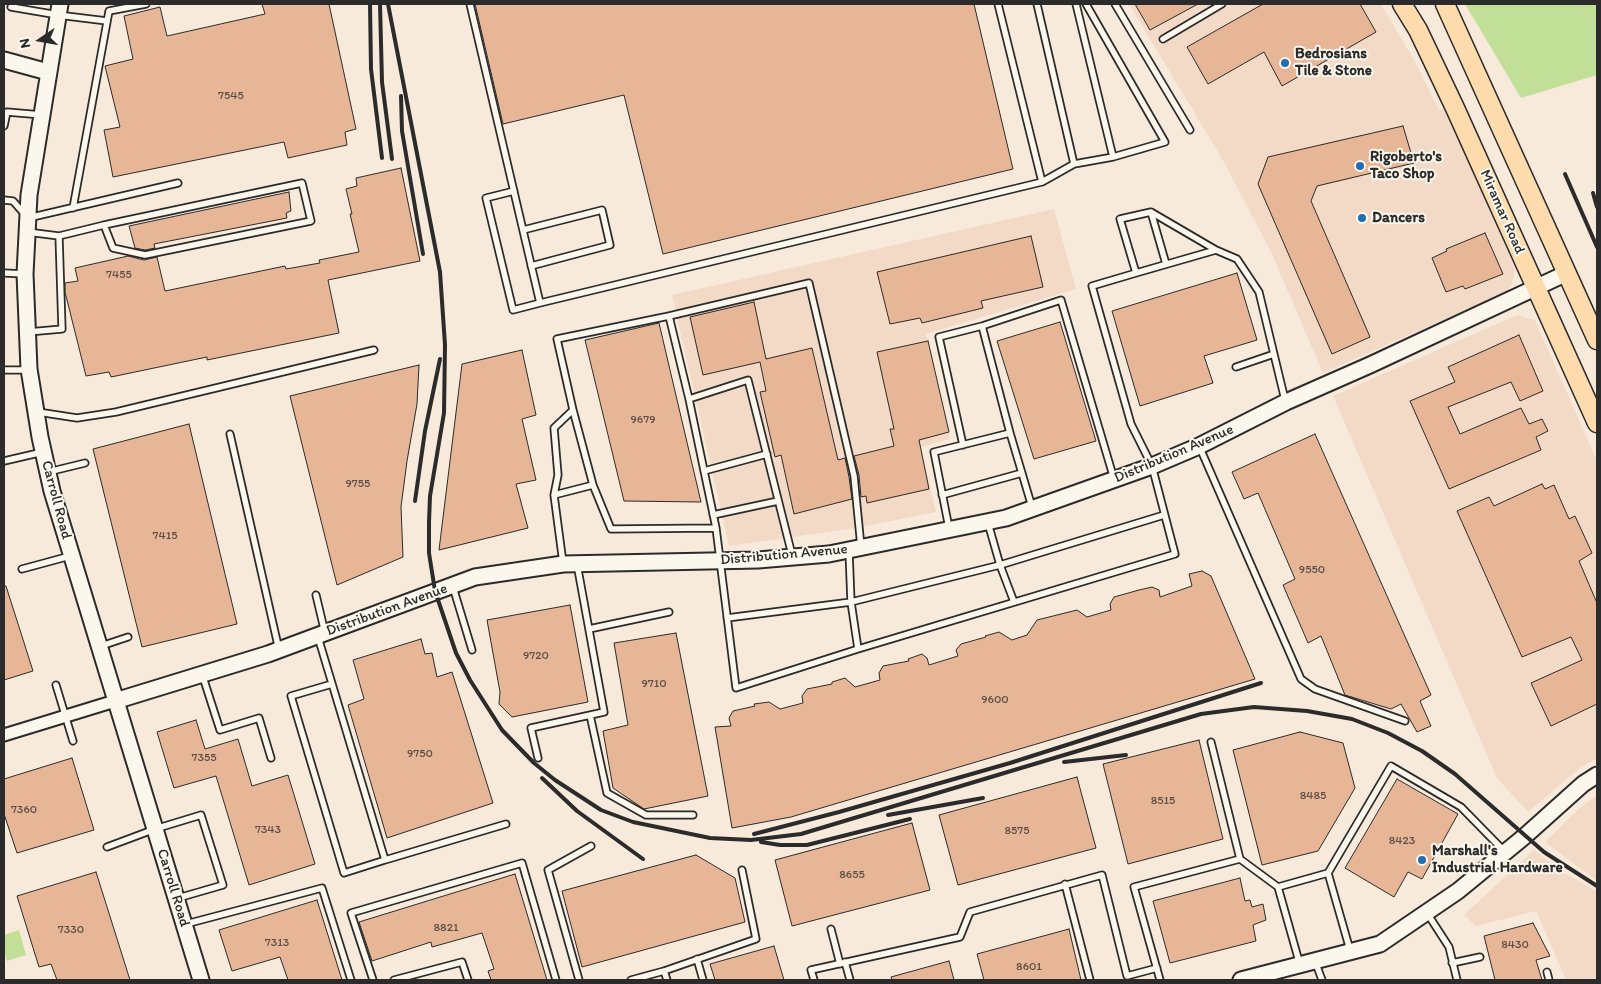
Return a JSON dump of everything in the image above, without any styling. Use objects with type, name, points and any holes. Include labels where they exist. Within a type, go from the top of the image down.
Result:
[{"type":"main road","name":"Miramar Road","points":[[1402,4],[1418,30],[1455,108],[1597,424]]},
{"type":"main road","points":[[1445,4],[1597,340]]},
{"type":"street","name":"Carroll Road","points":[[59,10],[30,195],[25,274],[30,370],[36,412],[43,452],[71,556],[201,980]]},
{"type":"street","points":[[4,60],[48,72]]},
{"type":"street","name":"Distribution Avenue","points":[[4,736],[279,650],[474,577],[570,564],[758,560],[829,554],[1006,518],[1152,466],[1199,446],[1286,402],[1567,273]]},
{"type":"street","points":[[1241,980],[1380,944],[1458,891],[1583,784],[1597,775]]},
{"type":"lane","points":[[73,208],[109,11],[146,4]]},
{"type":"lane","points":[[470,4],[540,303]]},
{"type":"lane","points":[[998,4],[1042,182]]},
{"type":"lane","points":[[1036,4],[1074,164]]},
{"type":"lane","points":[[1076,4],[1113,156]]},
{"type":"lane","points":[[514,191],[486,198],[513,310],[1042,182],[1074,164],[1165,142],[1086,4]]},
{"type":"lane","points":[[1115,4],[1190,130]]},
{"type":"lane","points":[[1163,40],[1222,4]]},
{"type":"lane","points":[[11,6],[59,10],[107,21]]},
{"type":"lane","points":[[4,126],[7,112],[42,115]]},
{"type":"lane","points":[[28,225],[73,208],[178,183]]},
{"type":"lane","points":[[4,200],[13,201],[28,225],[59,236],[104,225],[302,183],[311,221],[145,255],[113,248],[104,225]]},
{"type":"lane","points":[[523,230],[602,210],[610,245],[531,266]]},
{"type":"lane","points":[[1151,212],[1166,264]]},
{"type":"lane","points":[[1136,273],[1120,219],[1151,212],[1216,250],[1237,259],[1259,292],[1286,402]]},
{"type":"lane","points":[[28,332],[62,329],[59,236]]},
{"type":"lane","points":[[669,316],[689,399],[716,528],[736,688],[858,649],[1175,554],[1152,466],[1131,424],[1092,286],[1216,250]]},
{"type":"lane","points":[[4,273],[25,274]]},
{"type":"lane","points":[[716,528],[611,529],[593,485],[557,339],[809,284],[854,476],[855,549],[851,602],[858,649]]},
{"type":"lane","points":[[963,445],[939,337],[982,326],[1061,300],[1114,480]]},
{"type":"lane","points":[[982,326],[1032,509]]},
{"type":"lane","points":[[36,412],[76,418],[116,412],[374,350]]},
{"type":"lane","points":[[1236,366],[1274,354]]},
{"type":"lane","points":[[4,370],[30,370]]},
{"type":"lane","points":[[689,399],[748,380],[793,557]]},
{"type":"lane","points":[[538,758],[531,728],[604,712],[589,629],[570,564],[554,495],[558,474],[554,428],[573,410]]},
{"type":"lane","points":[[950,529],[934,452],[1010,433]]},
{"type":"lane","points":[[230,434],[279,650]]},
{"type":"lane","points":[[1199,446],[1301,680],[1315,689],[1405,721]]},
{"type":"lane","points":[[4,461],[43,452]]},
{"type":"lane","points":[[704,471],[766,454]]},
{"type":"lane","points":[[48,472],[85,463]]},
{"type":"lane","points":[[942,495],[1022,473]]},
{"type":"lane","points":[[554,495],[593,485]]},
{"type":"lane","points":[[713,515],[778,501]]},
{"type":"lane","points":[[726,618],[851,602],[1000,565],[1164,515]]},
{"type":"lane","points":[[988,522],[1000,565],[1014,602]]},
{"type":"lane","points":[[22,569],[71,556]]},
{"type":"lane","points":[[453,585],[472,650]]},
{"type":"lane","points":[[316,595],[321,634],[332,684],[384,860]]},
{"type":"lane","points":[[589,629],[669,612]]},
{"type":"lane","points":[[99,647],[128,637]]},
{"type":"lane","points":[[202,674],[220,730],[259,718],[271,758]]},
{"type":"lane","points":[[332,684],[291,696],[344,873],[506,824]]},
{"type":"lane","points":[[56,685],[73,741]]},
{"type":"lane","points":[[590,715],[607,793],[646,815],[693,815]]},
{"type":"lane","points":[[1211,742],[1240,859],[1278,887],[1300,965]]},
{"type":"lane","points":[[1278,887],[1328,873],[1391,766],[1461,807],[1505,852]]},
{"type":"lane","points":[[107,847],[155,829],[201,815],[222,885],[176,899]]},
{"type":"lane","points":[[578,980],[548,870],[592,846]]},
{"type":"lane","points":[[1160,980],[1134,886],[1240,859]]},
{"type":"lane","points":[[372,980],[350,913],[522,863],[556,980]]},
{"type":"lane","points":[[631,980],[664,971],[756,939],[742,870]]},
{"type":"lane","points":[[1328,873],[1351,951]]},
{"type":"lane","points":[[814,980],[811,970],[960,937],[970,912],[1102,875],[1127,976],[1134,977],[1157,968]]},
{"type":"lane","points":[[1065,884],[1090,980]]},
{"type":"lane","points":[[184,925],[322,888],[352,980]]},
{"type":"lane","points":[[1426,911],[1448,948],[1456,980]]},
{"type":"lane","points":[[831,929],[842,963],[850,980]]},
{"type":"lane","points":[[1452,963],[1480,957]]},
{"type":"lane","points":[[697,959],[703,980]]},
{"type":"lane","points":[[1315,961],[1322,980]]},
{"type":"lane","points":[[394,980],[462,962],[468,980]]},
{"type":"lane","points":[[664,971],[667,980]]},
{"type":"lane","points":[[1547,972],[1549,980]]},
{"type":"shaded area","points":[[1129,4],[1381,4],[1414,60],[1439,110],[1447,108],[1515,269],[1512,284],[1506,292],[1323,373],[1272,254],[1224,162]]},
{"type":"shaded area","points":[[1054,209],[1076,289],[926,334],[950,439],[921,447],[936,512],[856,528],[729,546],[672,295]]},
{"type":"shaded area","points":[[1517,315],[1535,320],[1597,461],[1597,758],[1580,768],[1528,812],[1497,778],[1333,396]]},
{"type":"shaded area","points":[[1597,795],[1597,881],[1545,842],[1581,807]]},
{"type":"shaded area","points":[[1534,850],[1562,872],[1597,891],[1597,980],[1566,980],[1536,911],[1476,926],[1464,915]]},
{"type":"green space","points":[[1465,4],[1597,4],[1597,75],[1521,98]]},
{"type":"green space","points":[[19,930],[26,955],[7,961],[4,951],[4,935]]},
{"type":"building","points":[[262,4],[329,4],[356,129],[345,132],[347,145],[288,158],[284,142],[113,177],[104,130],[120,127],[105,66],[133,59],[124,16],[160,7],[167,36],[265,14]]},
{"type":"building","points":[[475,4],[974,4],[1013,169],[663,254],[624,95],[503,124]]},
{"type":"building","points":[[1135,4],[1198,4],[1150,30]]},
{"type":"building","points":[[1263,4],[1360,4],[1376,32],[1282,86],[1264,52],[1208,84],[1187,47]]},
{"type":"building","points":[[1403,126],[1414,163],[1317,186],[1311,201],[1370,337],[1332,354],[1258,184],[1268,157]]},
{"type":"building","points":[[401,168],[420,261],[328,280],[339,333],[111,377],[109,372],[86,376],[65,292],[65,283],[78,281],[75,268],[128,256],[144,260],[157,257],[165,291],[285,266],[286,269],[320,263],[319,260],[359,252],[346,189],[357,186],[356,178]]},
{"type":"building","points":[[289,192],[291,211],[286,213],[287,218],[154,244],[155,248],[145,250],[135,248],[129,226]]},
{"type":"building","points":[[1485,233],[1503,274],[1465,289],[1463,286],[1446,292],[1432,258],[1447,251],[1446,249]]},
{"type":"building","points":[[1031,236],[1043,287],[981,301],[983,308],[922,323],[920,318],[890,324],[877,272]]},
{"type":"building","points":[[1237,273],[1257,340],[1204,356],[1213,383],[1140,406],[1112,311]]},
{"type":"building","points":[[754,302],[766,359],[812,348],[838,460],[845,458],[852,499],[794,514],[781,455],[775,457],[760,392],[766,391],[760,362],[703,375],[690,317]]},
{"type":"building","points":[[1060,322],[1096,441],[1034,459],[997,341]]},
{"type":"building","points":[[659,323],[701,502],[624,501],[585,340]]},
{"type":"building","points":[[1519,335],[1543,391],[1520,401],[1511,382],[1448,407],[1460,434],[1521,408],[1529,424],[1542,419],[1548,431],[1536,437],[1541,450],[1449,489],[1410,401],[1455,382],[1448,367]]},
{"type":"building","points":[[928,341],[949,432],[919,440],[929,489],[867,503],[866,496],[861,497],[859,475],[854,456],[894,446],[890,429],[894,429],[877,352]]},
{"type":"building","points":[[522,350],[536,415],[522,419],[536,480],[516,484],[528,528],[439,550],[462,364]]},
{"type":"building","points":[[419,365],[417,404],[401,507],[403,557],[337,585],[290,396]]},
{"type":"building","points":[[189,424],[237,624],[142,647],[93,449]]},
{"type":"building","points":[[1315,434],[1431,695],[1420,701],[1431,726],[1417,732],[1401,704],[1391,709],[1345,695],[1321,636],[1308,643],[1283,585],[1295,579],[1258,493],[1244,499],[1232,472]]},
{"type":"building","points":[[1542,484],[1545,489],[1554,485],[1569,519],[1575,516],[1592,553],[1579,561],[1597,603],[1597,704],[1551,726],[1531,683],[1582,660],[1571,637],[1522,657],[1457,511],[1489,497],[1494,506]]},
{"type":"building","points":[[1202,571],[1211,576],[1255,679],[791,817],[732,828],[715,727],[731,726],[729,718],[733,711],[755,706],[754,704],[769,702],[780,709],[803,703],[802,696],[807,689],[832,684],[832,682],[845,678],[855,687],[880,680],[879,673],[883,666],[909,661],[908,659],[922,654],[927,658],[929,665],[958,656],[956,650],[961,644],[985,636],[999,632],[1012,640],[1027,635],[1037,620],[1077,610],[1087,617],[1111,610],[1110,604],[1114,597],[1139,590],[1152,587],[1159,590],[1160,597],[1192,586],[1189,574]]},
{"type":"building","points":[[4,586],[6,586],[33,671],[4,680]]},
{"type":"building","points":[[570,605],[588,702],[512,717],[499,704],[500,692],[487,620]]},
{"type":"building","points":[[676,633],[708,796],[644,809],[613,788],[603,731],[628,725],[614,643]]},
{"type":"building","points":[[421,639],[425,654],[432,653],[437,677],[452,672],[493,803],[387,838],[348,705],[364,699],[353,660]]},
{"type":"building","points":[[196,720],[205,749],[238,739],[252,786],[288,775],[315,864],[249,885],[216,776],[174,788],[157,732]]},
{"type":"building","points":[[1300,732],[1343,743],[1355,788],[1318,851],[1262,865],[1233,750]]},
{"type":"building","points":[[1199,740],[1223,839],[1128,864],[1103,764]]},
{"type":"building","points":[[72,758],[94,830],[17,853],[4,814],[4,779]]},
{"type":"building","points":[[1077,777],[1096,848],[958,885],[939,815]]},
{"type":"building","points":[[1397,779],[1458,814],[1422,879],[1408,872],[1394,897],[1345,868]]},
{"type":"building","points":[[912,823],[930,890],[792,926],[775,860]]},
{"type":"building","points":[[696,855],[735,878],[745,922],[582,967],[562,891]]},
{"type":"building","points":[[96,872],[130,980],[57,980],[51,964],[39,967],[17,896]]},
{"type":"building","points":[[515,874],[547,980],[491,980],[488,971],[494,969],[482,933],[432,947],[431,942],[372,961],[359,922]]},
{"type":"building","points":[[1240,878],[1245,901],[1250,900],[1252,907],[1263,904],[1266,920],[1253,925],[1256,941],[1170,963],[1153,901]]},
{"type":"building","points":[[317,900],[342,980],[288,980],[280,957],[232,971],[219,930]]},
{"type":"building","points":[[1533,923],[1550,956],[1536,960],[1542,980],[1495,980],[1484,936]]},
{"type":"building","points":[[1069,929],[1081,980],[984,980],[977,954]]},
{"type":"building","points":[[774,946],[784,980],[715,980],[710,964]]},
{"type":"building","points":[[949,961],[954,980],[892,980],[891,977]]},
{"type":"railway","points":[[370,4],[371,69],[382,158]]},
{"type":"railway","points":[[380,4],[382,82],[392,159]]},
{"type":"railway","points":[[388,4],[440,272],[445,345],[444,413],[430,496],[429,522],[429,553],[435,591],[456,653],[470,680],[502,730],[534,763],[555,780],[601,810],[633,822],[710,838],[751,840],[801,834],[1201,714],[1254,707],[1307,711],[1352,719],[1388,733],[1422,751],[1455,774],[1544,852],[1597,886]]},
{"type":"railway","points":[[401,96],[402,131],[423,254]]},
{"type":"railway","points":[[1565,174],[1597,247]]},
{"type":"railway","points":[[1593,193],[1597,207]]},
{"type":"railway","points":[[415,501],[425,431],[440,359]]},
{"type":"railway","points":[[754,834],[839,812],[1010,763],[1261,683]]},
{"type":"railway","points":[[1064,762],[1126,755]]},
{"type":"railway","points":[[542,778],[577,811],[643,859]]},
{"type":"railway","points":[[888,815],[983,798]]},
{"type":"railway","points":[[761,842],[780,845],[807,845],[910,819]]},
{"type":"place","name":"Bedrosians Tile & Stone","points":[[1285,63]]},
{"type":"place","name":"Rigoberto's Taco Shop","points":[[1360,166]]},
{"type":"place","name":"Dancers","points":[[1362,218]]},
{"type":"place","name":"Marshall's Industrial Hardware","points":[[1422,860]]}]
